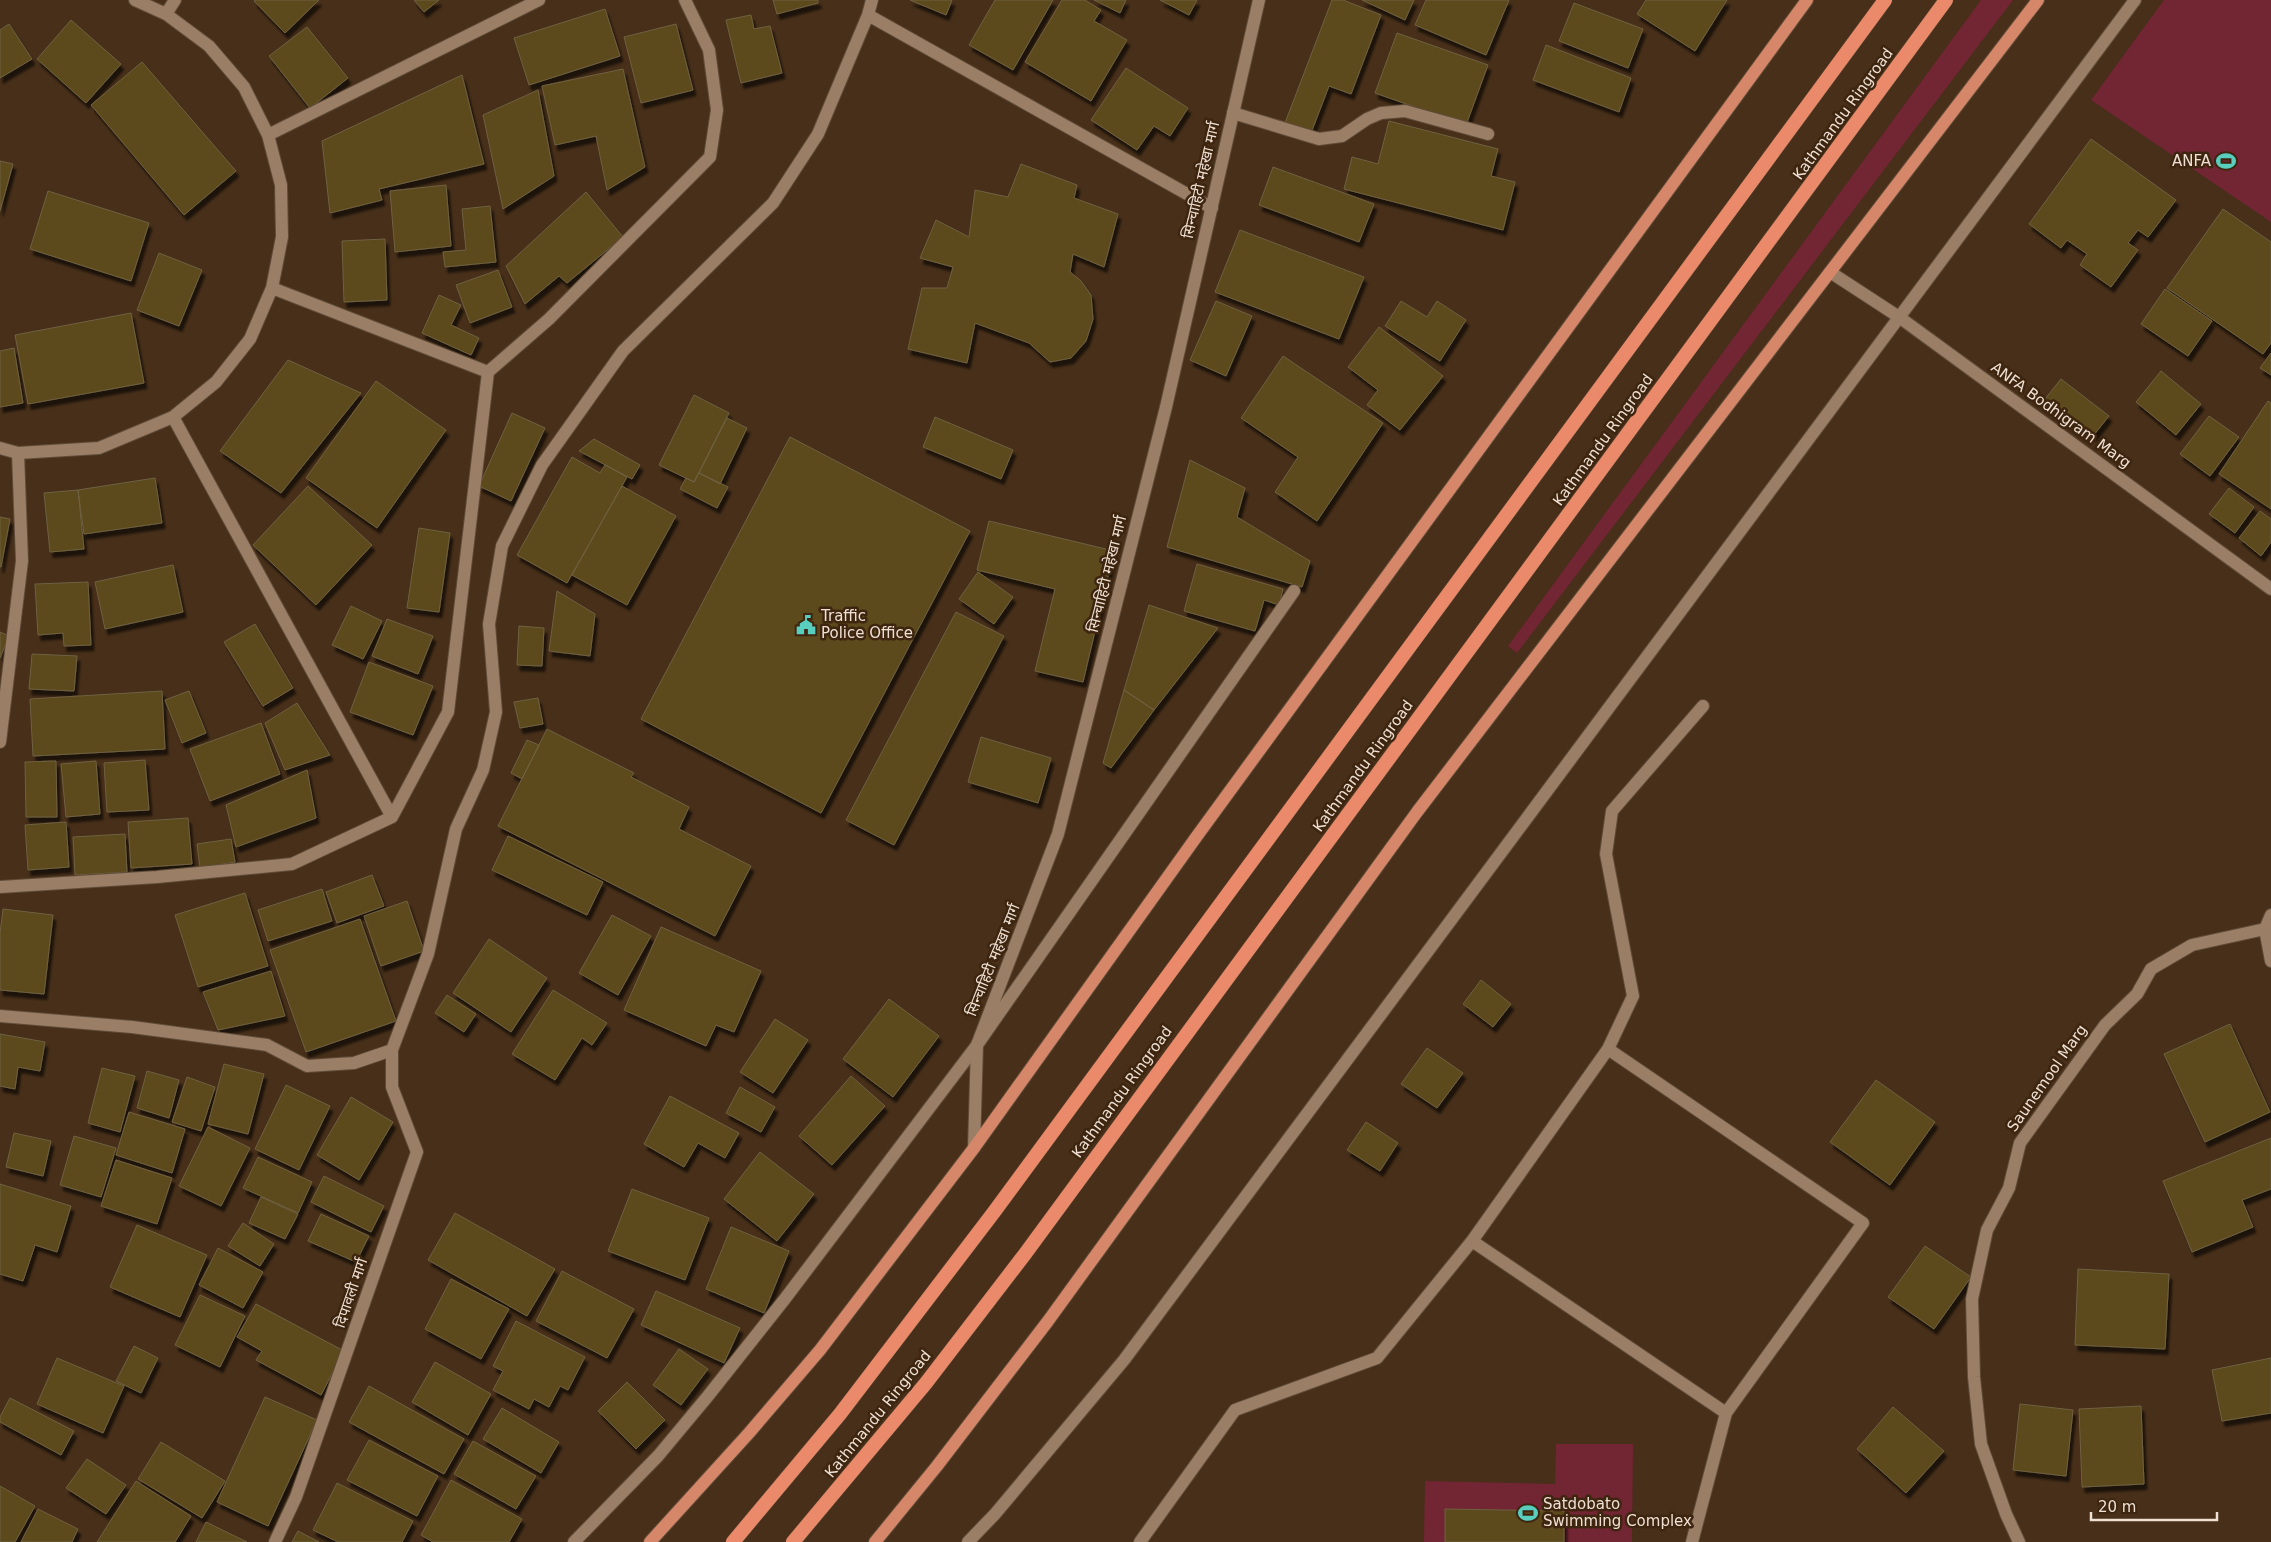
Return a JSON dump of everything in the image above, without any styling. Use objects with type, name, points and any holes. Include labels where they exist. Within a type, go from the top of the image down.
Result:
[{"type":"highway","name":"Kathmandu Ringroad","points":[[733,1542],[840,1414],[971,1244],[1886,0]]},
{"type":"highway","name":"Kathmandu Ringroad","points":[[793,1542],[920,1390],[1025,1254],[1946,0]]},
{"type":"main road","points":[[650,1542],[749,1433],[820,1350],[974,1148],[1197,836],[1807,0]]},
{"type":"main road","points":[[876,1542],[938,1466],[1048,1320],[1417,812],[2038,0]]},
{"type":"street","points":[[0,448],[18,453],[99,448],[173,417],[216,382],[250,339],[272,288],[282,237],[281,185],[268,135],[244,88],[209,46],[166,14],[135,0]]},
{"type":"street","points":[[166,14],[175,0]]},
{"type":"street","points":[[268,135],[539,0]]},
{"type":"street","points":[[0,887],[157,877],[292,864],[392,817],[448,712],[488,372],[549,319],[710,157],[717,110],[709,50],[685,0]]},
{"type":"street","points":[[0,1016],[132,1027],[267,1045],[308,1066],[354,1063],[392,1050],[428,954],[456,829],[483,770],[496,712],[489,624],[502,546],[542,465],[623,351],[773,203],[818,134],[868,15],[872,0]]},
{"type":"street","name":"सिन्चाहिटी महेखा मार्ग","points":[[974,1148],[977,1045],[1058,834],[1166,407],[1259,0]]},
{"type":"street","points":[[968,1542],[995,1514],[1124,1360],[2135,0]]},
{"type":"street","points":[[868,15],[1212,208]]},
{"type":"street","points":[[1233,113],[1319,139],[1342,136],[1367,119],[1381,113],[1405,111],[1488,134]]},
{"type":"street","name":"ANFA Bodhigram Marg","points":[[1830,272],[1899,317],[2271,589]]},
{"type":"street","points":[[272,288],[488,372]]},
{"type":"street","points":[[173,417],[392,817]]},
{"type":"street","points":[[0,742],[22,561],[18,453]]},
{"type":"street","points":[[574,1542],[658,1456],[790,1292],[977,1045],[1294,591]]},
{"type":"street","points":[[1140,1542],[1235,1410],[1377,1358],[1472,1241],[1608,1049],[1634,996],[1606,854],[1612,811],[1703,706]]},
{"type":"street","points":[[2271,915],[2265,929],[2271,961]]},
{"type":"street","name":"Saunemool Marg","points":[[2019,1542],[2006,1514],[1981,1444],[1974,1377],[1972,1299],[1987,1230],[2009,1188],[2020,1143],[2104,1025],[2137,994],[2151,968],[2192,945],[2265,929]]},
{"type":"street","points":[[1608,1049],[1863,1222],[1726,1413],[1692,1542]]},
{"type":"street","name":"दिपावली मार्ग","points":[[275,1542],[296,1497],[416,1152],[392,1088],[392,1050]]},
{"type":"street","points":[[1472,1241],[1726,1413]]},
{"type":"shaded area","points":[[1981,0],[2013,0],[1517,653],[1508,646]]},
{"type":"shaded area","name":"ANFA","points":[[2164,0],[2271,0],[2271,222],[2091,100]]},
{"type":"shaded area","name":"Satdobato Swimming Complex","points":[[1556,1444],[1633,1444],[1632,1542],[1424,1542],[1425,1481],[1555,1484]]},
{"type":"building","points":[[255,0],[319,0],[285,33]]},
{"type":"building","points":[[414,0],[439,0],[424,12]]},
{"type":"building","points":[[773,0],[818,0],[818,3],[777,14]]},
{"type":"building","points":[[910,0],[952,0],[946,15]]},
{"type":"building","points":[[995,0],[1053,0],[1013,70],[969,45]]},
{"type":"building","points":[[1062,0],[1085,0],[1101,10],[1094,21],[1127,40],[1091,101],[1025,62]]},
{"type":"building","points":[[1094,0],[1126,0],[1120,13]]},
{"type":"building","points":[[1160,0],[1197,0],[1189,15]]},
{"type":"building","points":[[1332,0],[1343,0],[1381,15],[1351,94],[1329,86],[1311,133],[1285,123]]},
{"type":"building","points":[[1362,0],[1414,0],[1405,20]]},
{"type":"building","points":[[1426,0],[1509,0],[1486,55],[1415,25]]},
{"type":"building","points":[[1646,0],[1727,0],[1695,51],[1637,14]]},
{"type":"building","points":[[1574,3],[1643,29],[1628,68],[1559,41]]},
{"type":"building","points":[[605,9],[620,56],[529,85],[514,38]]},
{"type":"building","points":[[751,15],[754,29],[770,26],[782,73],[741,83],[726,20]]},
{"type":"building","points":[[71,20],[121,64],[86,103],[37,59]]},
{"type":"building","points":[[9,24],[32,59],[0,78],[0,30]]},
{"type":"building","points":[[676,24],[693,90],[641,103],[624,37]]},
{"type":"building","points":[[307,27],[348,78],[310,108],[269,56]]},
{"type":"building","points":[[1397,33],[1488,65],[1466,125],[1375,93]]},
{"type":"building","points":[[1546,45],[1631,78],[1619,112],[1533,80]]},
{"type":"building","points":[[142,62],[236,171],[184,215],[91,105]]},
{"type":"building","points":[[1126,68],[1188,108],[1170,136],[1154,126],[1137,150],[1091,120]]},
{"type":"building","points":[[623,69],[645,167],[607,190],[596,136],[555,145],[542,86]]},
{"type":"building","points":[[462,75],[484,164],[379,189],[382,200],[330,213],[322,141]]},
{"type":"building","points":[[538,90],[554,176],[503,209],[483,115]]},
{"type":"building","points":[[1389,121],[1498,149],[1491,176],[1515,182],[1503,230],[1344,189],[1352,157],[1378,164]]},
{"type":"building","points":[[2091,139],[2176,200],[2148,237],[2138,230],[2128,243],[2138,250],[2111,287],[2080,265],[2087,254],[2067,240],[2061,248],[2029,224]]},
{"type":"building","points":[[0,161],[13,164],[0,211]]},
{"type":"building","points":[[1021,164],[1077,185],[1074,198],[1118,214],[1104,267],[1073,254],[1070,272],[1081,281],[1091,295],[1093,319],[1086,341],[1071,358],[1050,362],[1029,343],[975,323],[967,363],[908,349],[922,288],[947,288],[953,267],[920,258],[936,220],[969,237],[975,190],[1008,197]]},
{"type":"building","points":[[1273,167],[1374,204],[1359,242],[1259,205]]},
{"type":"building","points":[[446,185],[451,246],[395,252],[390,191]]},
{"type":"building","points":[[48,191],[149,223],[131,281],[30,249]]},
{"type":"building","points":[[586,192],[623,237],[567,283],[559,276],[525,304],[506,266]]},
{"type":"building","points":[[490,206],[496,262],[445,267],[443,252],[466,250],[462,209]]},
{"type":"building","points":[[2223,209],[2271,242],[2271,343],[2263,354],[2167,288]]},
{"type":"building","points":[[1240,230],[1364,277],[1339,339],[1215,292]]},
{"type":"building","points":[[385,239],[387,300],[344,302],[342,241]]},
{"type":"building","points":[[159,253],[202,270],[179,326],[137,310]]},
{"type":"building","points":[[498,270],[512,307],[470,323],[456,285]]},
{"type":"building","points":[[2165,289],[2212,321],[2188,356],[2141,324]]},
{"type":"building","points":[[439,295],[461,305],[451,325],[479,338],[471,355],[422,333]]},
{"type":"building","points":[[1216,301],[1252,316],[1226,376],[1190,360]]},
{"type":"building","points":[[1401,301],[1427,317],[1437,301],[1466,320],[1440,361],[1385,326]]},
{"type":"building","points":[[131,313],[144,383],[28,404],[15,335]]},
{"type":"building","points":[[1379,327],[1443,376],[1400,430],[1367,405],[1378,390],[1348,367]]},
{"type":"building","points":[[14,348],[23,403],[0,407],[0,351]]},
{"type":"building","points":[[2271,353],[2271,375],[2260,368]]},
{"type":"building","points":[[1283,356],[1383,423],[1317,521],[1275,492],[1298,457],[1241,418]]},
{"type":"building","points":[[288,360],[361,393],[281,493],[220,451]]},
{"type":"building","points":[[2161,371],[2201,404],[2176,435],[2136,402]]},
{"type":"building","points":[[2061,379],[2109,416],[2093,436],[2045,399]]},
{"type":"building","points":[[376,381],[446,430],[377,528],[306,478]]},
{"type":"building","points":[[694,395],[729,413],[694,482],[659,465]]},
{"type":"building","points":[[2268,401],[2271,403],[2271,509],[2219,474]]},
{"type":"building","points":[[512,413],[545,428],[511,501],[479,486]]},
{"type":"building","points":[[2209,416],[2239,437],[2210,476],[2180,454]]},
{"type":"building","points":[[935,417],[1013,450],[1001,479],[923,447]]},
{"type":"building","points":[[727,418],[747,428],[720,484],[699,473]]},
{"type":"building","name":"Traffic Police Office","points":[[790,437],[970,531],[821,813],[641,719]]},
{"type":"building","points":[[594,439],[640,465],[632,479],[579,451]]},
{"type":"building","points":[[572,457],[600,473],[605,465],[627,477],[567,583],[517,555]]},
{"type":"building","points":[[1190,460],[1245,488],[1237,517],[1310,561],[1302,587],[1167,547]]},
{"type":"building","points":[[699,473],[728,487],[717,508],[680,489],[686,478],[694,482]]},
{"type":"building","points":[[155,478],[162,523],[84,534],[78,490]]},
{"type":"building","points":[[308,486],[372,545],[316,605],[253,545]]},
{"type":"building","points":[[622,486],[676,516],[627,605],[572,575]]},
{"type":"building","points":[[2229,488],[2254,507],[2235,533],[2209,514]]},
{"type":"building","points":[[78,490],[84,549],[50,552],[44,493]]},
{"type":"building","points":[[2260,511],[2271,519],[2271,542],[2261,556],[2239,538]]},
{"type":"building","points":[[0,517],[10,519],[1,567],[0,567]]},
{"type":"building","points":[[989,521],[1114,551],[1083,682],[1035,671],[1055,589],[977,570]]},
{"type":"building","points":[[419,528],[450,533],[439,612],[407,608]]},
{"type":"building","points":[[1197,564],[1283,589],[1279,605],[1264,600],[1255,631],[1184,611]]},
{"type":"building","points":[[173,565],[183,612],[105,629],[95,582]]},
{"type":"building","points":[[978,572],[1013,597],[994,624],[959,599]]},
{"type":"building","points":[[88,582],[91,645],[64,646],[63,633],[38,635],[35,584]]},
{"type":"building","points":[[557,591],[595,614],[590,656],[549,651]]},
{"type":"building","points":[[1149,605],[1218,628],[1154,710],[1124,690]]},
{"type":"building","points":[[351,606],[382,621],[363,659],[332,645]]},
{"type":"building","points":[[956,612],[1004,636],[894,845],[846,820]]},
{"type":"building","points":[[387,619],[433,636],[418,674],[372,656]]},
{"type":"building","points":[[255,624],[293,688],[263,706],[224,642]]},
{"type":"building","points":[[519,626],[544,628],[542,666],[517,665]]},
{"type":"building","points":[[0,632],[9,636],[0,658]]},
{"type":"building","points":[[32,654],[77,656],[74,691],[29,689]]},
{"type":"building","points":[[369,662],[433,686],[413,735],[350,712]]},
{"type":"building","points":[[1124,690],[1154,710],[1111,768],[1103,763]]},
{"type":"building","points":[[162,691],[165,749],[33,756],[30,699]]},
{"type":"building","points":[[189,691],[206,733],[182,743],[165,700]]},
{"type":"building","points":[[538,698],[543,724],[520,728],[514,702]]},
{"type":"building","points":[[297,703],[330,755],[285,770],[265,723]]},
{"type":"building","points":[[261,723],[280,774],[210,801],[190,749]]},
{"type":"building","points":[[547,729],[634,773],[631,777],[689,807],[679,829],[751,866],[715,936],[498,826]]},
{"type":"building","points":[[981,737],[1051,758],[1038,803],[968,782]]},
{"type":"building","points":[[527,740],[539,745],[522,779],[511,773]]},
{"type":"building","points":[[145,760],[149,810],[107,812],[104,763]]},
{"type":"building","points":[[56,761],[57,817],[26,817],[25,762]]},
{"type":"building","points":[[96,761],[100,814],[66,817],[61,764]]},
{"type":"building","points":[[307,770],[316,818],[236,847],[226,805]]},
{"type":"building","points":[[188,818],[192,864],[131,868],[128,822]]},
{"type":"building","points":[[66,822],[69,867],[28,870],[25,825]]},
{"type":"building","points":[[125,834],[127,872],[75,875],[73,837]]},
{"type":"building","points":[[508,836],[603,882],[587,915],[492,870]]},
{"type":"building","points":[[231,839],[235,862],[200,868],[197,844]]},
{"type":"building","points":[[372,875],[384,906],[337,923],[326,892]]},
{"type":"building","points":[[322,889],[332,921],[268,941],[258,910]]},
{"type":"building","points":[[245,893],[268,966],[198,987],[175,915]]},
{"type":"building","points":[[407,901],[424,951],[381,966],[364,916]]},
{"type":"building","points":[[3,909],[53,915],[44,994],[0,990],[0,933]]},
{"type":"building","points":[[612,915],[651,936],[618,995],[579,973]]},
{"type":"building","points":[[360,919],[396,1021],[306,1052],[270,950]]},
{"type":"building","points":[[661,927],[761,971],[734,1032],[716,1025],[706,1046],[624,1010]]},
{"type":"building","points":[[489,939],[547,978],[511,1032],[453,993]]},
{"type":"building","points":[[271,971],[285,1016],[218,1030],[203,992]]},
{"type":"building","points":[[1481,980],[1511,1004],[1493,1027],[1463,1004]]},
{"type":"building","points":[[553,990],[607,1023],[592,1045],[582,1038],[555,1080],[512,1054]]},
{"type":"building","points":[[447,995],[476,1014],[464,1032],[435,1013]]},
{"type":"building","points":[[889,999],[939,1036],[893,1097],[843,1059]]},
{"type":"building","points":[[775,1019],[808,1040],[773,1093],[740,1072]]},
{"type":"building","points":[[2230,1024],[2270,1112],[2205,1142],[2164,1054]]},
{"type":"building","points":[[0,1034],[45,1042],[40,1071],[18,1067],[15,1089],[0,1086]]},
{"type":"building","points":[[1427,1048],[1463,1073],[1437,1108],[1401,1084]]},
{"type":"building","points":[[224,1064],[264,1074],[248,1134],[208,1124]]},
{"type":"building","points":[[102,1068],[135,1076],[120,1132],[88,1123]]},
{"type":"building","points":[[147,1071],[179,1080],[169,1118],[137,1108]]},
{"type":"building","points":[[851,1076],[885,1106],[832,1165],[799,1136]]},
{"type":"building","points":[[187,1077],[215,1087],[201,1131],[172,1122]]},
{"type":"building","points":[[1876,1080],[1935,1122],[1890,1185],[1830,1142]]},
{"type":"building","points":[[286,1085],[330,1106],[299,1170],[255,1149]]},
{"type":"building","points":[[740,1087],[775,1107],[761,1132],[726,1113]]},
{"type":"building","points":[[670,1096],[739,1133],[725,1158],[698,1143],[684,1167],[644,1144]]},
{"type":"building","points":[[351,1097],[393,1122],[359,1180],[317,1155]]},
{"type":"building","points":[[129,1112],[185,1129],[172,1173],[116,1155]]},
{"type":"building","points":[[1366,1122],[1398,1143],[1380,1171],[1347,1150]]},
{"type":"building","points":[[208,1127],[250,1148],[221,1206],[179,1186]]},
{"type":"building","points":[[14,1133],[51,1141],[43,1176],[6,1167]]},
{"type":"building","points":[[74,1136],[116,1148],[101,1197],[60,1185]]},
{"type":"building","points":[[2271,1138],[2271,1189],[2242,1200],[2253,1227],[2192,1252],[2163,1181]]},
{"type":"building","points":[[760,1152],[814,1194],[777,1241],[724,1199]]},
{"type":"building","points":[[258,1157],[312,1182],[298,1213],[243,1188]]},
{"type":"building","points":[[116,1160],[172,1178],[157,1224],[101,1206]]},
{"type":"building","points":[[324,1176],[384,1206],[371,1232],[311,1202]]},
{"type":"building","points":[[0,1184],[71,1206],[57,1252],[35,1245],[23,1281],[0,1274]]},
{"type":"building","points":[[632,1189],[709,1218],[685,1280],[608,1251]]},
{"type":"building","points":[[261,1197],[298,1214],[285,1239],[249,1223]]},
{"type":"building","points":[[455,1213],[555,1269],[527,1316],[428,1260]]},
{"type":"building","points":[[321,1214],[369,1236],[356,1262],[308,1241]]},
{"type":"building","points":[[243,1223],[274,1244],[260,1266],[228,1246]]},
{"type":"building","points":[[137,1225],[207,1255],[180,1317],[110,1287]]},
{"type":"building","points":[[731,1227],[789,1251],[764,1313],[706,1289]]},
{"type":"building","points":[[1925,1246],[1971,1277],[1934,1329],[1888,1297]]},
{"type":"building","points":[[218,1248],[263,1272],[243,1308],[199,1285]]},
{"type":"building","points":[[2078,1269],[2169,1274],[2165,1349],[2075,1345]]},
{"type":"building","points":[[562,1271],[634,1309],[607,1358],[536,1321]]},
{"type":"building","points":[[451,1279],[509,1309],[481,1359],[425,1329]]},
{"type":"building","points":[[656,1291],[740,1328],[724,1363],[641,1325]]},
{"type":"building","points":[[200,1295],[245,1316],[220,1367],[175,1345]]},
{"type":"building","points":[[256,1304],[344,1351],[321,1395],[256,1360],[262,1351],[237,1337]]},
{"type":"building","points":[[516,1321],[585,1357],[568,1390],[560,1386],[549,1407],[534,1399],[529,1409],[493,1390],[503,1371],[493,1366]]},
{"type":"building","points":[[134,1346],[158,1358],[141,1393],[116,1381]]},
{"type":"building","points":[[679,1349],[708,1369],[681,1405],[653,1385]]},
{"type":"building","points":[[57,1358],[124,1386],[103,1433],[37,1404]]},
{"type":"building","points":[[2271,1358],[2271,1413],[2222,1421],[2212,1370]]},
{"type":"building","points":[[435,1362],[491,1394],[468,1435],[412,1402]]},
{"type":"building","points":[[627,1382],[665,1420],[636,1449],[598,1411]]},
{"type":"building","points":[[369,1386],[464,1439],[444,1474],[349,1422]]},
{"type":"building","points":[[265,1397],[317,1420],[268,1526],[217,1502]]},
{"type":"building","points":[[10,1398],[74,1431],[61,1455],[0,1422],[0,1417]]},
{"type":"building","points":[[2020,1404],[2073,1410],[2066,1476],[2013,1470]]},
{"type":"building","points":[[2141,1406],[2144,1484],[2082,1487],[2079,1409]]},
{"type":"building","points":[[1893,1407],[1944,1451],[1906,1493],[1857,1449]]},
{"type":"building","points":[[502,1408],[559,1442],[541,1473],[483,1439]]},
{"type":"building","points":[[369,1440],[438,1476],[417,1516],[347,1480]]},
{"type":"building","points":[[473,1441],[536,1476],[516,1509],[454,1474]]},
{"type":"building","points":[[161,1442],[225,1481],[202,1518],[138,1479]]},
{"type":"building","points":[[87,1459],[126,1485],[106,1514],[66,1488]]},
{"type":"building","points":[[451,1480],[522,1519],[509,1542],[433,1542],[421,1535]]},
{"type":"building","points":[[136,1481],[191,1516],[175,1542],[97,1542]]},
{"type":"building","points":[[337,1483],[413,1521],[402,1542],[338,1542],[313,1530]]},
{"type":"building","points":[[0,1486],[35,1506],[15,1542],[0,1542]]},
{"type":"building","points":[[38,1509],[78,1529],[72,1542],[21,1542]]},
{"type":"building","points":[[1445,1509],[1564,1511],[1564,1542],[1445,1542]]},
{"type":"building","points":[[206,1522],[247,1542],[196,1542]]},
{"type":"building","points":[[298,1531],[319,1542],[292,1542]]},
{"type":"place","name":"ANFA","points":[[2226,161]]},
{"type":"place","name":"Traffic Police Office","points":[[806,625]]},
{"type":"place","name":"Satdobato Swimming Complex","points":[[1528,1513]]}]
